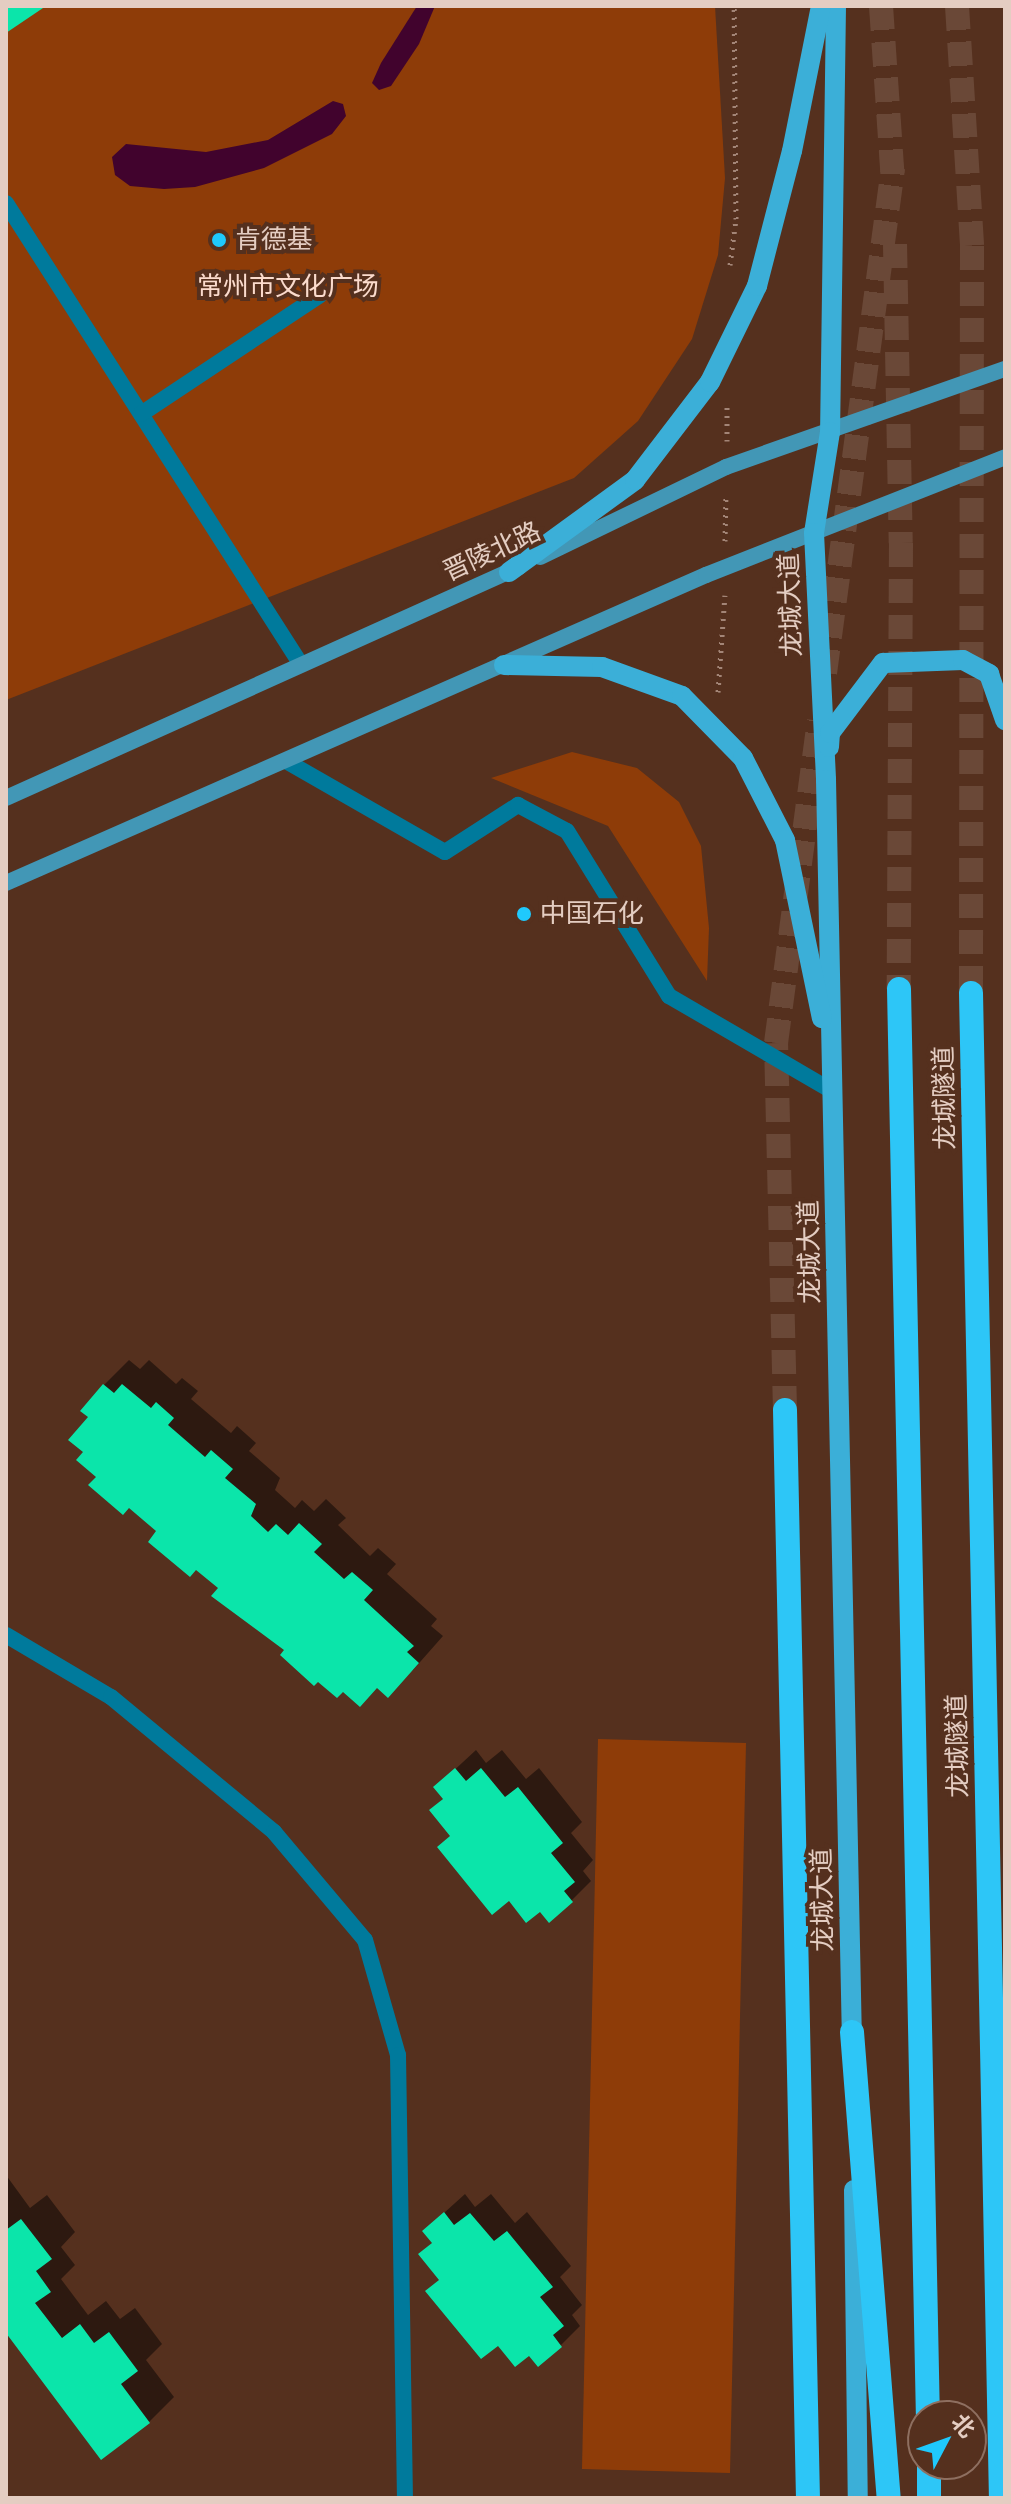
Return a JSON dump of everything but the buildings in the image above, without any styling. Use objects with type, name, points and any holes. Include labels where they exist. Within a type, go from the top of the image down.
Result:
[{"type":"highway","name":"龙城隧道","points":[[899,989],[928,2400]]},
{"type":"highway","name":"龙城隧道","points":[[971,993],[1001,2498]]},
{"type":"highway","points":[[785,1410],[808,2498]]},
{"type":"highway","points":[[852,2032],[889,2498]]},
{"type":"main road","points":[[509,572],[635,480],[710,382],[757,286],[792,151],[821,6]]},
{"type":"main road","name":"龙城大道","points":[[836,6],[830,432],[814,533],[826,780],[852,2032],[858,2498]]},
{"type":"main road","name":"晋陵北路","points":[[6,798],[300,663],[509,572],[726,467],[1005,369]]},
{"type":"main road","points":[[6,883],[504,665],[814,533],[1005,457]]},
{"type":"main road","points":[[826,780],[830,733],[883,663],[963,660],[989,674],[1005,720]]},
{"type":"main road","points":[[504,665],[602,667],[682,696],[743,758],[785,840],[832,1066]]},
{"type":"lane","points":[[6,203],[300,663]]},
{"type":"lane","points":[[141,414],[320,295]]},
{"type":"lane","points":[[286,761],[445,852],[518,805],[567,831],[669,996],[832,1091]]},
{"type":"lane","points":[[6,1635],[111,1697],[274,1832],[365,1940],[398,2055],[405,2498]]},
{"type":"green space","name":"常州市文化广场","points":[[6,6],[715,6],[725,178],[718,255],[692,339],[638,421],[574,478],[6,700]]},
{"type":"green space","points":[[572,752],[637,768],[679,802],[701,846],[709,928],[707,981],[608,826],[491,778]]},
{"type":"green space","points":[[598,1739],[746,1743],[730,2473],[582,2469]]},
{"type":"shaded area","points":[[417,6],[435,6],[419,44],[391,86],[379,90],[372,83],[381,63]]},
{"type":"shaded area","points":[[333,101],[343,104],[346,116],[332,134],[264,168],[195,187],[164,189],[130,186],[115,175],[112,157],[126,144],[206,152],[268,140]]},
{"type":"tunnel","points":[[881,6],[893,183]]},
{"type":"tunnel","points":[[957,6],[972,246],[971,993]]},
{"type":"tunnel","points":[[825,673],[893,168]]},
{"type":"tunnel","points":[[895,244],[901,543],[899,989]]},
{"type":"tunnel","points":[[785,1410],[776,1043],[819,721]]},
{"type":"place","name":"肯德基","points":[[219,240]]},
{"type":"place","name":"中国石化","points":[[524,914]]}]
